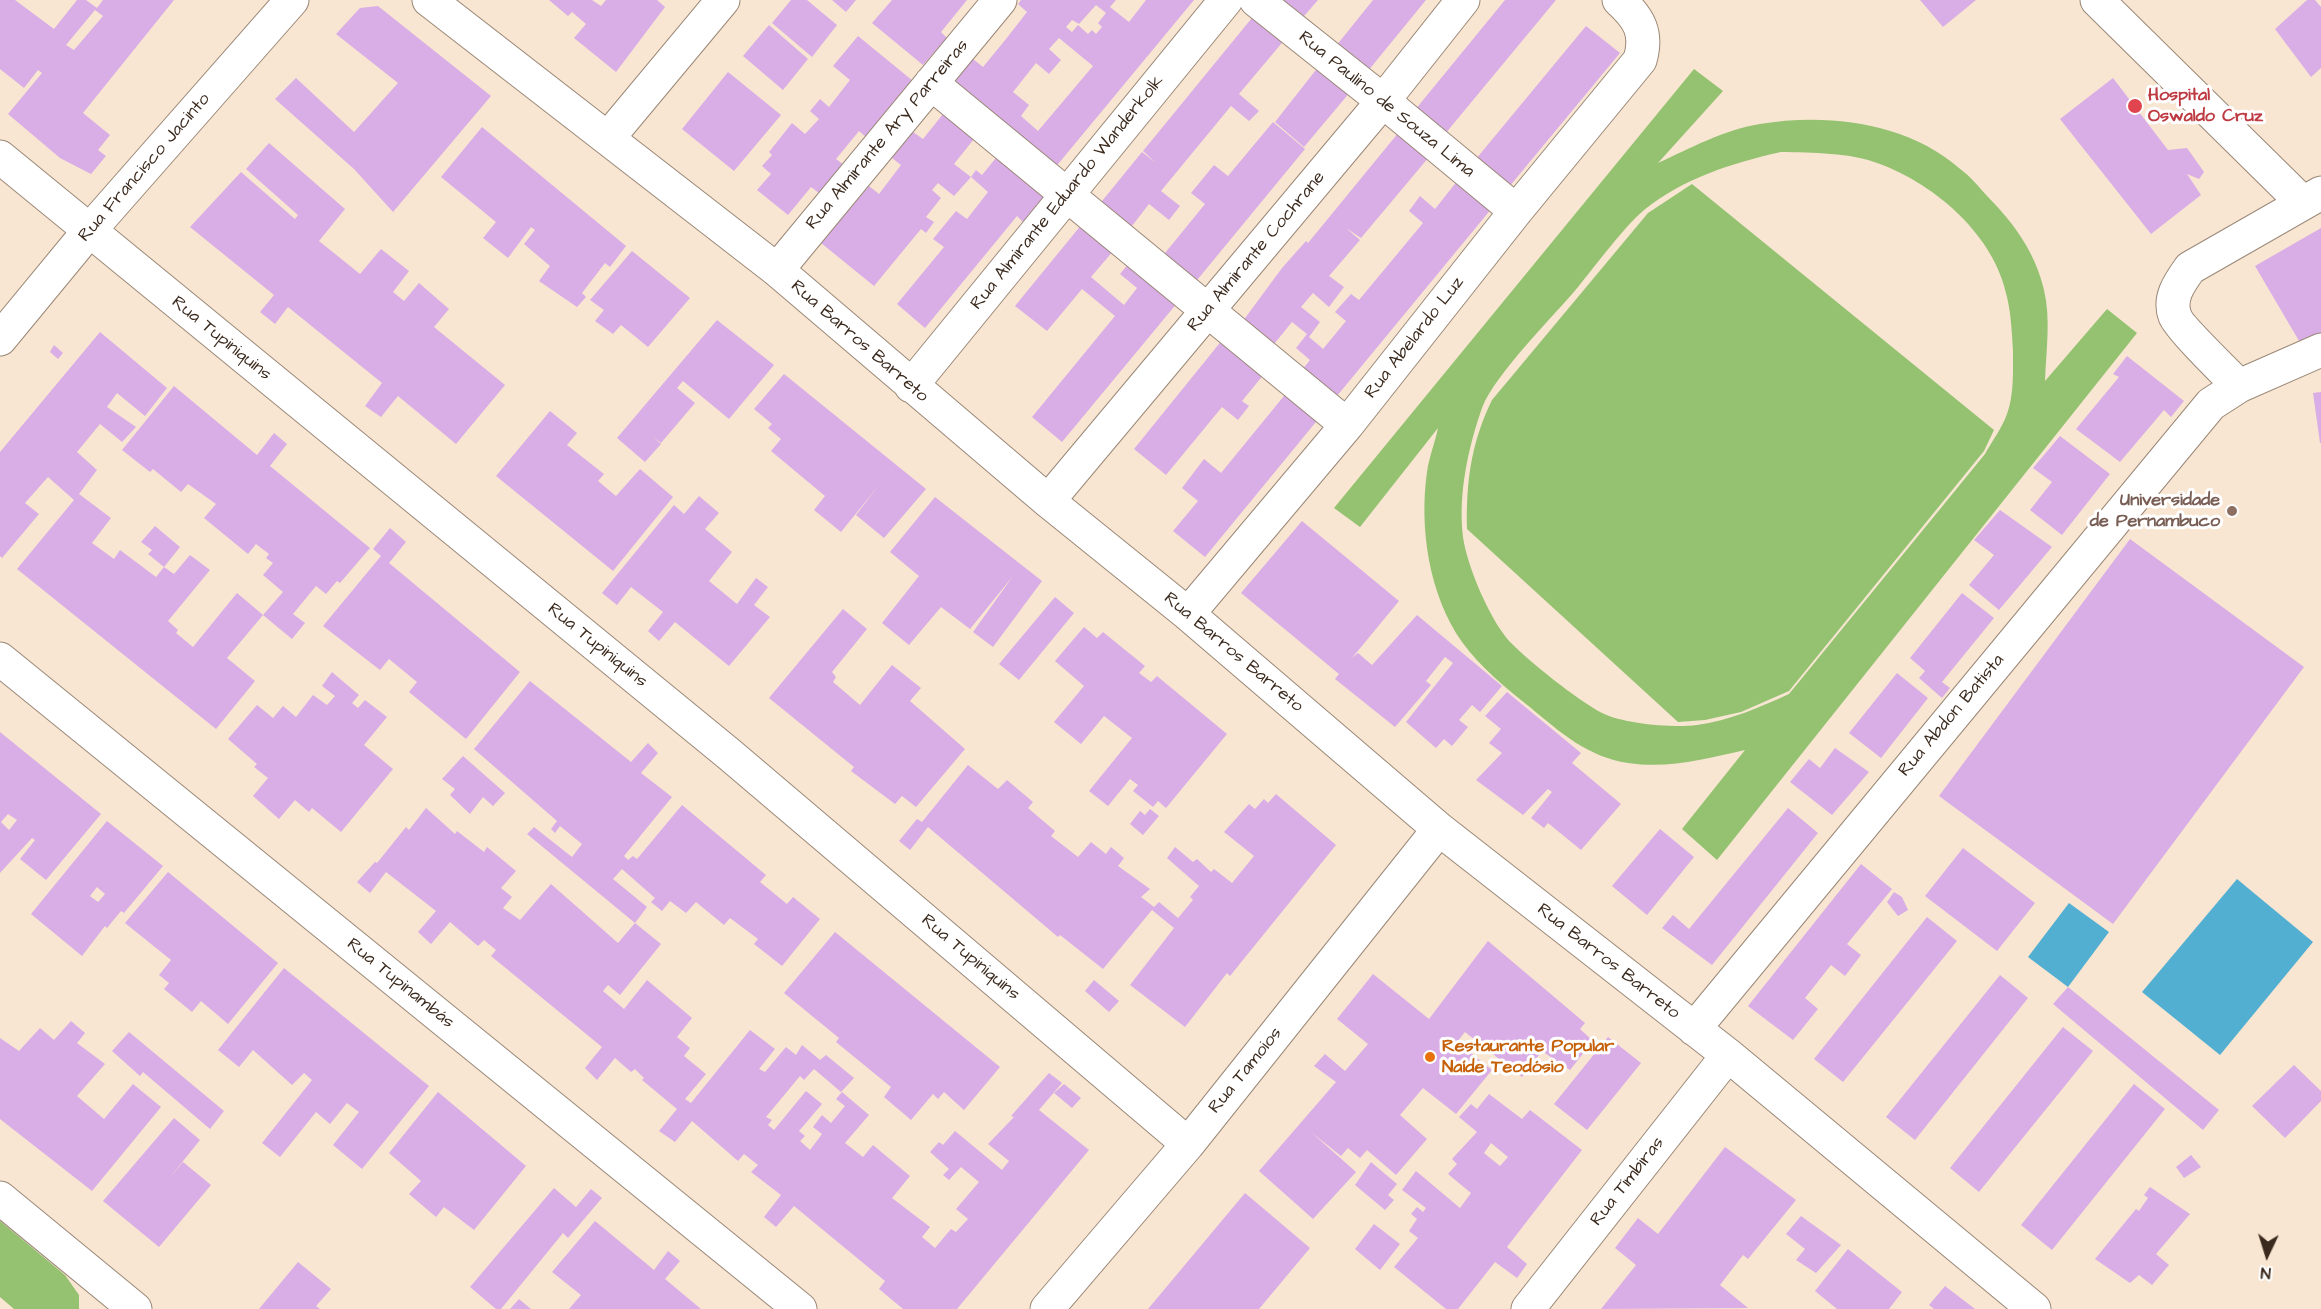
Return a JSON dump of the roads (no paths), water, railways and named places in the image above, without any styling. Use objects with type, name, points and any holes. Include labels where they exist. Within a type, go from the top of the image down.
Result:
[{"type":"street","name":"Rua Francisco Jacinto","points":[[0,339],[89,231],[292,0]]},
{"type":"street","name":"Rua Barros Barreto","points":[[429,0],[777,270],[911,387],[1188,614],[1439,829],[1728,1054],[2034,1309]]},
{"type":"street","points":[[608,138],[723,0]]},
{"type":"street","name":"Rua Almirante Ary Parreiras","points":[[777,270],[1000,0]]},
{"type":"street","name":"Rua Almirante Eduardo Wanderkolk","points":[[911,387],[1226,0]]},
{"type":"street","name":"Rua Paulino de Souza Lima","points":[[1256,0],[1516,211]]},
{"type":"street","name":"Rua Almirante Cochrane","points":[[1048,501],[1208,313],[1383,101],[1462,0]]},
{"type":"street","name":"Rua Abelardo Luz","points":[[1188,614],[1347,425],[1516,211],[1640,60],[1645,44],[1641,24],[1619,0]]},
{"type":"street","points":[[2097,0],[2312,198],[2190,268],[2178,284],[2173,299],[2175,317],[2239,386]]},
{"type":"street","points":[[931,83],[1347,425]]},
{"type":"street","name":"Rua Tupiniquins","points":[[0,157],[729,754],[1188,1144]]},
{"type":"street","name":"Rua Abdon Batista","points":[[1694,1029],[2211,404],[2239,386],[2321,350]]},
{"type":"street","name":"Rua Tupinambás","points":[[0,659],[800,1309]]},
{"type":"street","name":"Rua Tamoios","points":[[1047,1309],[1188,1144],[1439,829]]},
{"type":"street","name":"Rua Timbiras","points":[[1528,1309],[1728,1054]]},
{"type":"street","points":[[0,1198],[130,1308]]},
{"type":"water","points":[[2237,879],[2313,942],[2220,1055],[2142,992]]},
{"type":"water","points":[[2069,903],[2109,932],[2068,987],[2028,957]]},
{"type":"place","name":"Hospital Oswaldo Cruz","points":[[2135,106]]},
{"type":"place","name":"Universidade de Pernambuco","points":[[2232,511]]},
{"type":"place","name":"Restaurante Popular Naíde Teodósio","points":[[1430,1057]]}]
